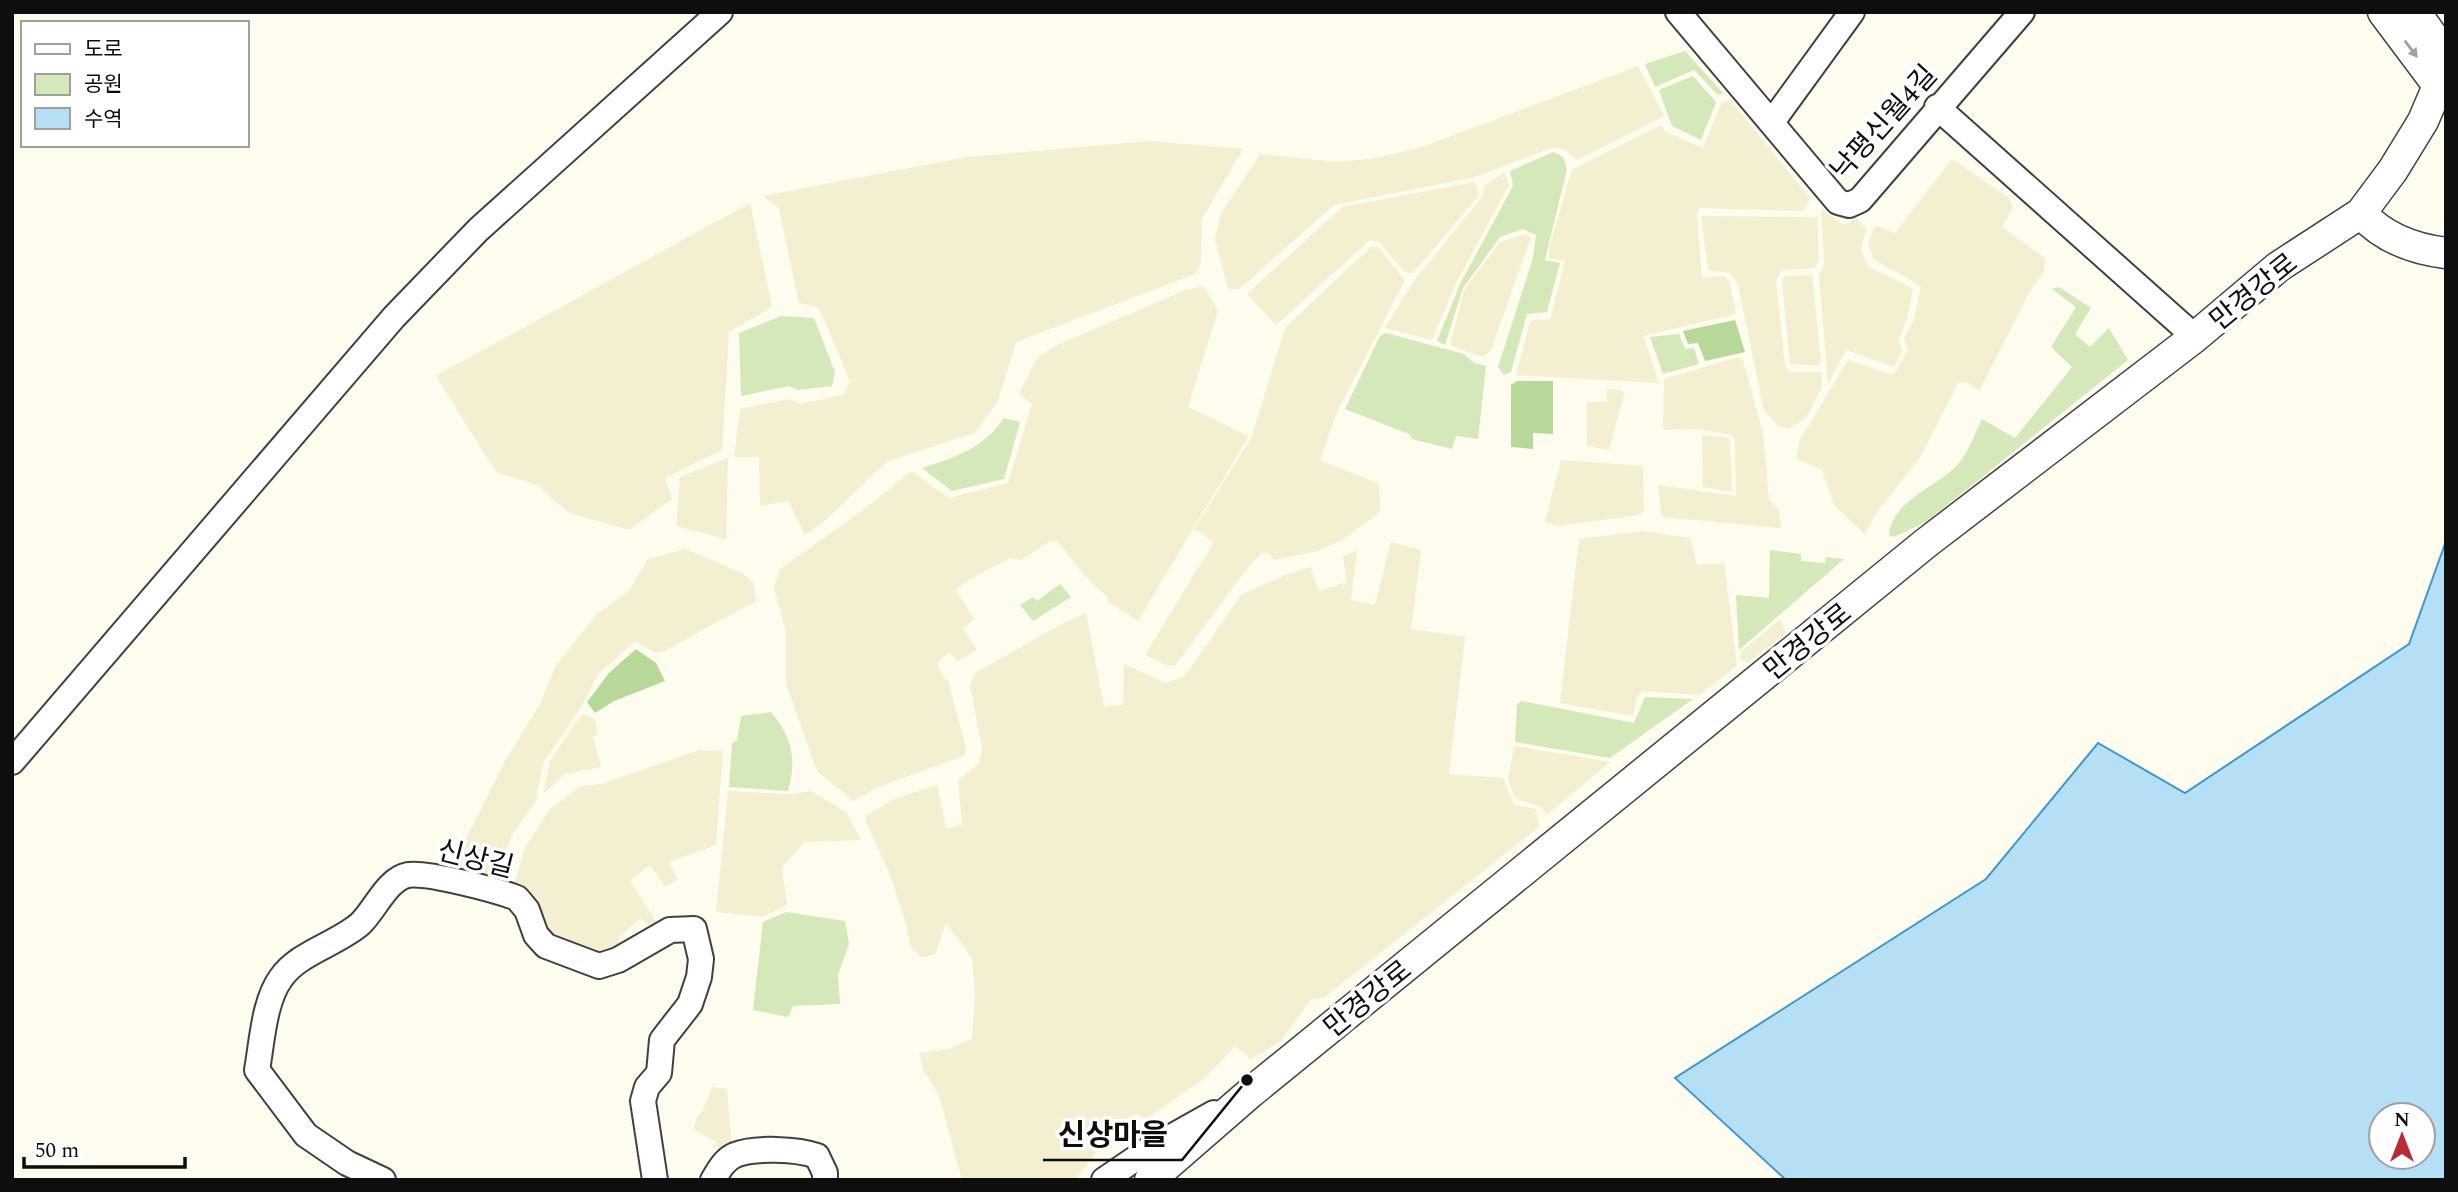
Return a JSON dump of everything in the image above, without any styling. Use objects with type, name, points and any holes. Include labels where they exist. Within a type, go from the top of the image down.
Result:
[{"type":"street","points":[[12,762],[394,317],[478,230],[720,12]]},
{"type":"street","name":"낙평신월4길","points":[[1678,12],[1838,202],[1849,205],[1860,200],[1937,107],[2022,12]]},
{"type":"street","points":[[1772,122],[1852,12]]},
{"type":"street","points":[[2383,12],[2442,91]]},
{"type":"street","points":[[2415,12],[2446,55]]},
{"type":"street","points":[[2439,12],[2446,27]]},
{"type":"street","name":"만경강로","points":[[1150,1180],[1250,1093],[1926,543],[2195,337],[2278,267],[2361,214],[2393,170],[2442,91]]},
{"type":"street","points":[[1937,107],[2195,337]]},
{"type":"street","points":[[2361,214],[2376,230],[2398,241],[2446,253]]},
{"type":"street","name":"신상길","points":[[383,1180],[347,1163],[306,1135],[257,1070],[273,993],[281,977],[293,965],[359,924],[392,884],[405,875],[423,874],[517,898],[527,910],[536,934],[546,946],[599,966],[618,960],[670,930],[694,929],[701,959],[699,977],[690,1004],[662,1040],[659,1073],[647,1087],[643,1101],[654,1180]]},
{"type":"street","points":[[1104,1180],[1148,1150],[1250,1093]]},
{"type":"street","points":[[713,1180],[723,1162],[736,1154],[799,1149],[817,1156],[825,1173],[825,1180]]},
{"type":"shaded area","points":[[1638,66],[1664,116],[1577,160],[1564,149],[1551,148],[1475,177],[1334,205],[1239,289],[1228,289],[1215,239],[1221,214],[1260,154],[1337,162],[1377,158],[1425,146]]},
{"type":"shaded area","points":[[1730,100],[1810,198],[1804,211],[1699,208],[1697,215],[1702,278],[1723,276],[1729,280],[1736,314],[1643,336],[1659,383],[1516,375],[1530,321],[1550,319],[1565,261],[1549,258],[1549,248],[1572,170],[1661,125],[1666,132],[1703,148],[1721,104]]},
{"type":"shaded area","points":[[1149,141],[1243,149],[1202,219],[1201,263],[1195,274],[1016,342],[998,401],[975,433],[888,461],[820,525],[805,535],[788,501],[760,506],[759,457],[734,457],[740,409],[788,399],[802,404],[844,394],[850,381],[819,308],[799,303],[779,208],[763,196],[967,157]]},
{"type":"shaded area","points":[[1952,159],[2009,198],[2013,208],[2002,227],[2045,258],[2044,272],[2031,289],[1979,391],[1967,382],[1958,383],[1921,456],[1875,515],[1865,535],[1834,505],[1822,470],[1796,458],[1799,442],[1848,360],[1893,375],[1908,351],[1904,339],[1914,319],[1921,286],[1873,259],[1868,243],[1874,228],[1878,226],[1895,233]]},
{"type":"shaded area","points":[[1505,172],[1509,185],[1456,283],[1432,340],[1385,328],[1413,282],[1483,196],[1484,186]]},
{"type":"shaded area","points":[[1475,182],[1479,195],[1413,273],[1406,273],[1379,242],[1370,240],[1276,325],[1247,294],[1342,207]]},
{"type":"shaded area","points":[[750,203],[772,307],[729,332],[722,450],[665,478],[672,499],[629,530],[569,513],[537,485],[496,472],[436,376]]},
{"type":"shaded area","points":[[1821,209],[1843,224],[1850,223],[1855,216],[1866,229],[1861,250],[1868,266],[1913,289],[1907,319],[1898,341],[1902,350],[1894,367],[1846,350],[1828,384],[1819,276],[1824,265]]},
{"type":"shaded area","points":[[1701,216],[1817,217],[1819,261],[1815,268],[1782,270],[1776,280],[1785,367],[1790,372],[1821,372],[1822,387],[1806,418],[1788,429],[1777,425],[1764,411],[1738,284],[1730,273],[1708,270]]},
{"type":"shaded area","points":[[1526,234],[1531,237],[1491,350],[1482,357],[1450,345],[1464,290],[1500,242]]},
{"type":"shaded area","points":[[1371,247],[1378,247],[1405,280],[1337,412],[1320,460],[1379,484],[1380,512],[1344,539],[1318,551],[1274,560],[1268,553],[1262,553],[1245,571],[1175,666],[1166,665],[1145,655],[1214,542],[1194,529],[1251,439],[1285,328]]},
{"type":"shaded area","points":[[1812,275],[1821,361],[1819,366],[1790,364],[1782,280],[1785,276]]},
{"type":"shaded area","points":[[1204,286],[1218,311],[1188,407],[1248,436],[1138,621],[1108,602],[1108,597],[1085,576],[1057,541],[1050,541],[1021,560],[1010,558],[955,589],[974,619],[963,629],[977,650],[958,661],[949,652],[937,663],[944,679],[948,680],[966,748],[964,756],[878,787],[853,801],[817,771],[786,684],[786,632],[774,588],[779,570],[871,504],[911,471],[949,498],[1008,483],[1032,404],[1019,394],[1037,358],[1053,347],[1186,290]]},
{"type":"shaded area","points":[[1738,357],[1743,361],[1763,433],[1769,499],[1779,510],[1781,528],[1662,517],[1658,485],[1736,496],[1735,439],[1731,435],[1699,429],[1663,430],[1664,379]]},
{"type":"shaded area","points":[[1607,389],[1622,390],[1624,395],[1609,450],[1587,446],[1587,402],[1607,402]]},
{"type":"shaded area","points":[[1702,435],[1730,438],[1732,492],[1703,487]]},
{"type":"shaded area","points":[[728,458],[726,539],[676,526],[680,477]]},
{"type":"shaded area","points":[[1561,460],[1643,466],[1644,510],[1639,515],[1558,526],[1545,522]]},
{"type":"shaded area","points":[[1642,531],[1690,538],[1697,565],[1724,563],[1737,666],[1699,695],[1643,691],[1637,697],[1633,716],[1560,703],[1579,539]]},
{"type":"shaded area","points":[[1391,542],[1421,550],[1411,629],[1465,637],[1449,774],[1503,778],[1514,805],[1536,809],[1539,827],[1325,997],[1310,1000],[1281,1041],[1251,1059],[1235,1046],[1204,1079],[1146,1119],[1137,1114],[1113,1130],[1075,1180],[962,1180],[939,1096],[924,1071],[919,1053],[949,1049],[972,1039],[975,994],[972,958],[946,923],[935,955],[921,957],[910,947],[906,923],[889,872],[866,822],[866,816],[894,799],[937,785],[946,828],[962,825],[958,780],[979,764],[982,749],[970,685],[975,673],[1063,623],[1086,613],[1104,707],[1123,705],[1124,664],[1165,683],[1185,676],[1241,595],[1283,576],[1311,567],[1318,591],[1347,582],[1343,557],[1357,550],[1351,600],[1375,605]]},
{"type":"shaded area","points":[[686,549],[742,573],[754,584],[756,601],[662,652],[655,653],[635,641],[598,674],[582,706],[543,763],[536,801],[512,835],[494,884],[450,870],[505,761],[540,704],[555,667],[597,614],[628,592],[648,559]]},
{"type":"shaded area","points":[[1780,620],[1786,633],[1747,663],[1741,660],[1740,652]]},
{"type":"shaded area","points":[[582,714],[595,719],[598,734],[593,737],[601,767],[565,774],[543,794],[550,761]]},
{"type":"shaded area","points":[[1514,746],[1610,762],[1547,815],[1541,807],[1515,798],[1508,779]]},
{"type":"shaded area","points":[[699,750],[723,751],[716,845],[669,862],[678,880],[665,886],[650,865],[630,881],[657,923],[653,929],[641,918],[619,937],[621,948],[600,957],[555,937],[514,884],[525,848],[550,809],[581,786],[602,784]]},
{"type":"shaded area","points":[[728,791],[790,794],[811,791],[846,812],[861,840],[805,842],[782,867],[787,905],[763,917],[716,912]]},
{"type":"shaded area","points":[[712,1087],[727,1089],[732,1149],[719,1154],[716,1142],[694,1129],[696,1118],[703,1111]]},
{"type":"green space","points":[[1685,51],[1723,93],[1718,95],[1694,70],[1655,87],[1645,64]]},
{"type":"green space","points":[[1693,76],[1716,102],[1701,140],[1672,126],[1659,90]]},
{"type":"green space","points":[[1553,152],[1563,157],[1567,169],[1545,260],[1560,263],[1547,312],[1527,314],[1511,372],[1504,375],[1498,367],[1533,258],[1536,235],[1523,229],[1500,237],[1463,288],[1445,345],[1437,341],[1460,284],[1513,186],[1510,171]]},
{"type":"green space","points":[[2059,287],[2091,308],[2075,334],[2090,347],[2109,328],[2128,360],[1926,522],[1894,537],[1889,535],[1892,522],[1907,503],[1959,463],[1982,419],[2015,438],[2072,367],[2051,347],[2076,307],[2052,289]]},
{"type":"green space","points":[[781,316],[814,318],[835,372],[832,386],[799,390],[789,386],[741,396],[739,333]]},
{"type":"green space","points":[[1735,320],[1745,352],[1705,361],[1698,343],[1688,344],[1683,331]]},
{"type":"green space","points":[[1386,333],[1464,354],[1474,363],[1486,366],[1478,439],[1456,436],[1452,449],[1412,439],[1409,434],[1345,409],[1380,336]]},
{"type":"green space","points":[[1679,334],[1685,349],[1694,348],[1699,364],[1663,374],[1650,337]]},
{"type":"green space","points":[[1517,381],[1553,381],[1553,434],[1533,433],[1533,449],[1511,447],[1511,385]]},
{"type":"green space","points":[[1004,418],[1020,422],[1004,479],[952,491],[922,468],[957,456],[978,445]]},
{"type":"green space","points":[[1770,550],[1801,554],[1801,561],[1825,563],[1826,557],[1844,559],[1739,650],[1736,595],[1769,598]]},
{"type":"green space","points":[[1060,584],[1071,597],[1033,621],[1020,605],[1033,597],[1037,601]]},
{"type":"green space","points":[[636,649],[656,663],[665,681],[614,701],[595,713],[587,702],[609,673]]},
{"type":"green space","points":[[1645,697],[1693,699],[1610,758],[1515,742],[1517,705],[1521,701],[1634,723]]},
{"type":"green space","points":[[771,712],[784,731],[791,749],[792,769],[788,791],[729,787],[732,744],[737,740],[741,716]]},
{"type":"green space","points":[[786,912],[845,921],[849,944],[838,975],[840,1004],[793,1006],[788,1017],[753,1010],[763,922]]},
{"type":"water","points":[[2446,541],[2446,1180],[1786,1180],[1675,1078],[1986,879],[2098,743],[2185,793],[2409,644]]},
{"type":"place","name":"신상마을","points":[[1247,1080]]}]
